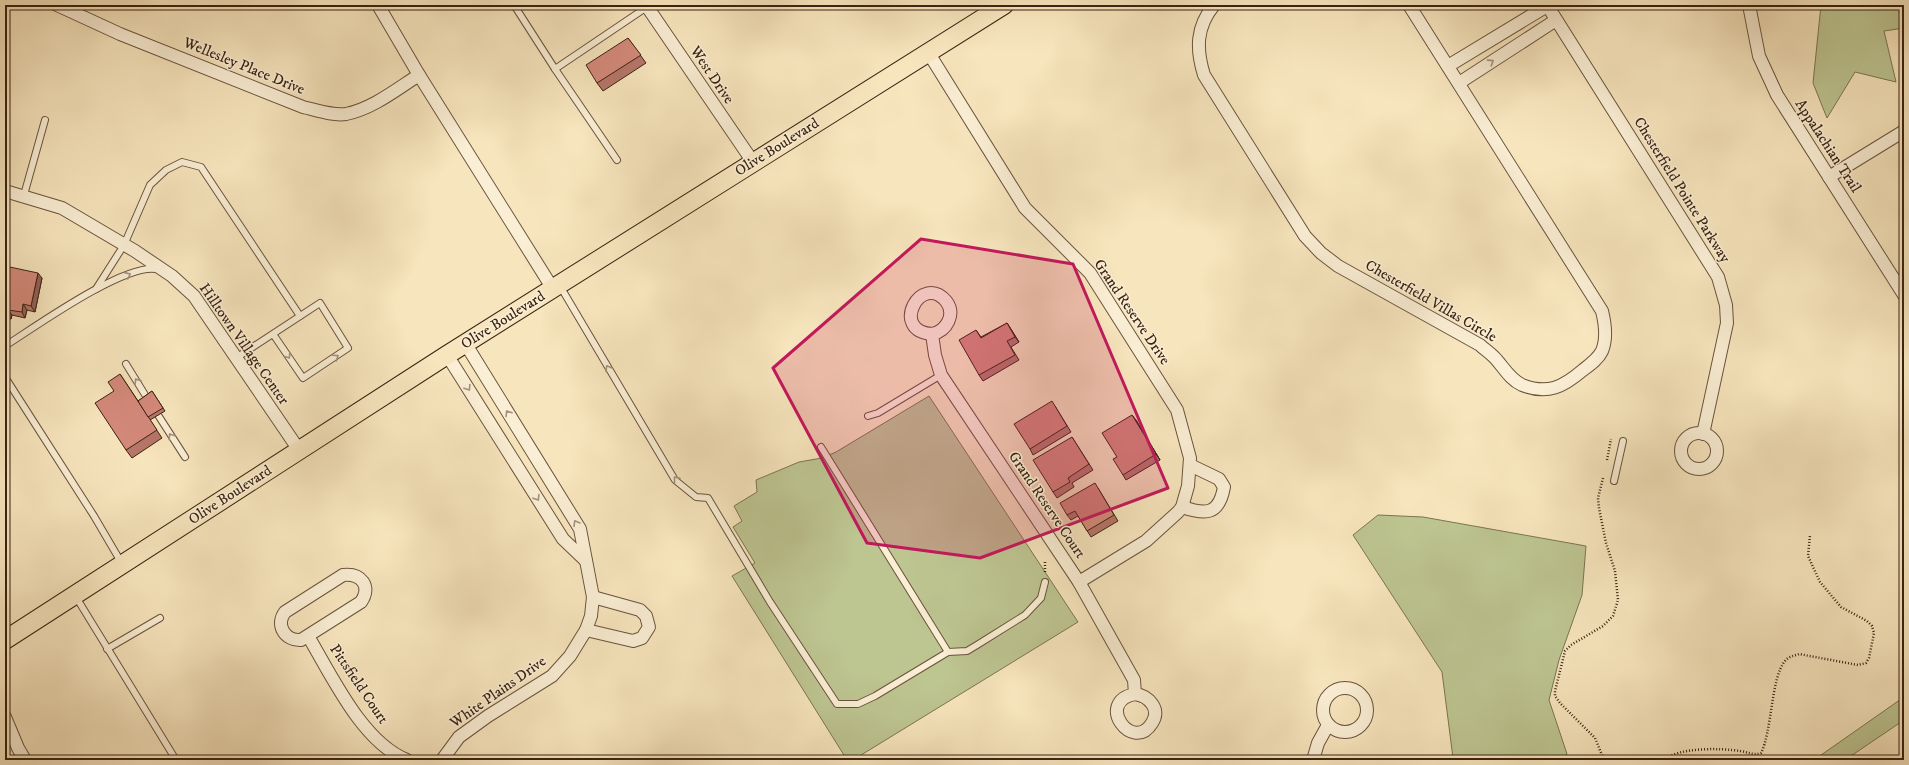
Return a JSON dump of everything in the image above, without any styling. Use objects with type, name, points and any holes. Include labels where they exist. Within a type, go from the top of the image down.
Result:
[{"type":"main road","name":"Olive Boulevard","points":[[5,640],[465,343],[1004,5]]},
{"type":"street","name":"Wellesley Place Drive","points":[[57,5],[120,34],[296,104],[325,112],[345,114],[367,107],[419,75]]},
{"type":"street","points":[[378,5],[419,75],[556,287]]},
{"type":"street","name":"Chesterfield Villas Circle","points":[[1214,5],[1209,11],[1199,35],[1198,57],[1204,75],[1305,236],[1315,247],[1338,266],[1480,345],[1494,357],[1512,378],[1521,384],[1540,389],[1558,388],[1568,384],[1597,359],[1603,349],[1605,329],[1602,311],[1409,5]]},
{"type":"street","points":[[1448,66],[1547,5]]},
{"type":"street","name":"Chesterfield Pointe Parkway","points":[[1547,5],[1718,277],[1726,305],[1727,323],[1703,434]]},
{"type":"street","name":"Appalachian Trail","points":[[1749,5],[1759,56],[1767,77],[1789,115],[1904,295]]},
{"type":"street","name":"West Drive","points":[[646,6],[753,162]]},
{"type":"street","points":[[1459,83],[1556,20]]},
{"type":"street","name":"Grand Reserve Drive","points":[[928,52],[1025,208],[1090,273],[1177,410],[1190,458],[1188,486],[1182,507],[1146,541],[1079,582]]},
{"type":"street","points":[[1829,177],[1904,131]]},
{"type":"street","name":"Hilltown Village Center","points":[[5,191],[62,208],[124,245],[162,270],[194,296],[299,450]]},
{"type":"street","name":"Grand Reserve Court","points":[[932,334],[935,355],[941,375],[1079,582],[1134,680],[1135,694]]},
{"type":"street","name":"White Plains Drive","points":[[442,760],[459,737],[488,716],[552,676],[570,656],[586,630],[591,616],[593,597],[580,529],[465,343]]},
{"type":"street","points":[[447,355],[563,539],[586,561]]},
{"type":"street","points":[[1182,507],[1197,512],[1209,512],[1217,507],[1222,498],[1224,487],[1219,479],[1190,465]]},
{"type":"street","name":"Pittsfield Court","points":[[343,575],[356,576],[361,579],[365,592],[361,602],[308,636],[296,641],[286,635],[281,626],[285,612],[343,575]]},
{"type":"street","points":[[586,630],[633,641],[642,638],[649,626],[646,616],[640,610],[593,597]]},
{"type":"street","name":"Pittsfield Court","points":[[308,636],[358,718],[382,745],[407,760]]},
{"type":"street","points":[[5,717],[18,748],[25,760]]},
{"type":"street","points":[[1313,760],[1318,743],[1328,725]]},
{"type":"lane","points":[[514,5],[555,69],[617,160]]},
{"type":"lane","points":[[555,69],[646,6]]},
{"type":"lane","points":[[24,196],[45,120]]},
{"type":"lane","points":[[96,289],[124,245],[150,185],[166,170],[182,162],[201,167],[300,316]]},
{"type":"lane","points":[[5,346],[96,289],[139,270],[150,268],[162,270]]},
{"type":"lane","points":[[556,287],[570,306],[675,480],[696,497],[708,498],[774,609],[837,704],[846,706],[858,704],[875,696],[948,652],[967,650],[1025,615],[1041,598],[1045,582]]},
{"type":"lane","points":[[236,358],[320,303],[348,348],[303,378],[273,334]]},
{"type":"lane","points":[[126,364],[147,398]]},
{"type":"lane","points":[[868,416],[878,413],[941,375]]},
{"type":"lane","points":[[5,377],[94,516],[122,564]]},
{"type":"lane","points":[[158,415],[185,457]]},
{"type":"lane","points":[[1614,481],[1623,441]]},
{"type":"lane","points":[[821,447],[948,652]]},
{"type":"lane","points":[[75,594],[107,649],[176,760]]},
{"type":"lane","points":[[107,649],[160,618]]},
{"type":"path","points":[[1605,468],[1611,439]]},
{"type":"path","points":[[1603,475],[1598,498],[1599,508],[1606,543],[1615,571],[1618,600],[1613,616],[1603,626],[1571,645],[1565,651],[1554,691],[1555,696],[1560,703],[1594,738],[1604,760]]},
{"type":"path","points":[[1664,760],[1670,755],[1690,749],[1740,750],[1756,755],[1761,754],[1779,675],[1784,661],[1790,657],[1799,654],[1858,665],[1866,663],[1869,658],[1874,633],[1872,626],[1867,621],[1841,607],[1820,582],[1808,556],[1810,535]]},
{"type":"highlighted area","points":[[921,239],[1073,264],[1168,488],[980,558],[867,543],[773,368]]},
{"type":"green space","points":[[1821,5],[1904,5],[1904,28],[1884,31],[1896,82],[1855,72],[1827,118],[1813,83]]},
{"type":"green space","points":[[929,396],[1078,622],[853,760],[847,760],[732,576],[755,563],[733,527],[742,521],[734,506],[757,492],[756,480],[799,462],[822,458],[836,452]]},
{"type":"green space","points":[[1378,515],[1423,517],[1586,546],[1582,595],[1559,660],[1549,700],[1567,754],[1559,760],[1457,760],[1453,758],[1442,672],[1353,535]]},
{"type":"green space","points":[[1904,697],[1904,720],[1845,760],[1814,760]]},
{"type":"building","points":[[628,38],[641,55],[597,83],[586,65]]},
{"type":"building","points":[[5,266],[38,273],[31,306],[23,304],[22,312],[8,310],[8,314],[5,314]]},
{"type":"building","points":[[1007,323],[1015,337],[1007,341],[1015,355],[979,375],[959,340],[976,330],[981,338]]},
{"type":"building","points":[[120,374],[157,430],[126,450],[95,403],[114,391],[108,382]]},
{"type":"building","points":[[152,391],[163,408],[148,417],[138,401]]},
{"type":"building","points":[[1052,401],[1067,426],[1030,449],[1014,424]]},
{"type":"building","points":[[1132,415],[1156,454],[1123,475],[1113,459],[1117,457],[1102,433]]},
{"type":"building","points":[[1072,437],[1089,464],[1068,478],[1070,482],[1053,492],[1033,460]]},
{"type":"building","points":[[1095,483],[1114,515],[1087,531],[1075,511],[1067,515],[1060,503]]}]
